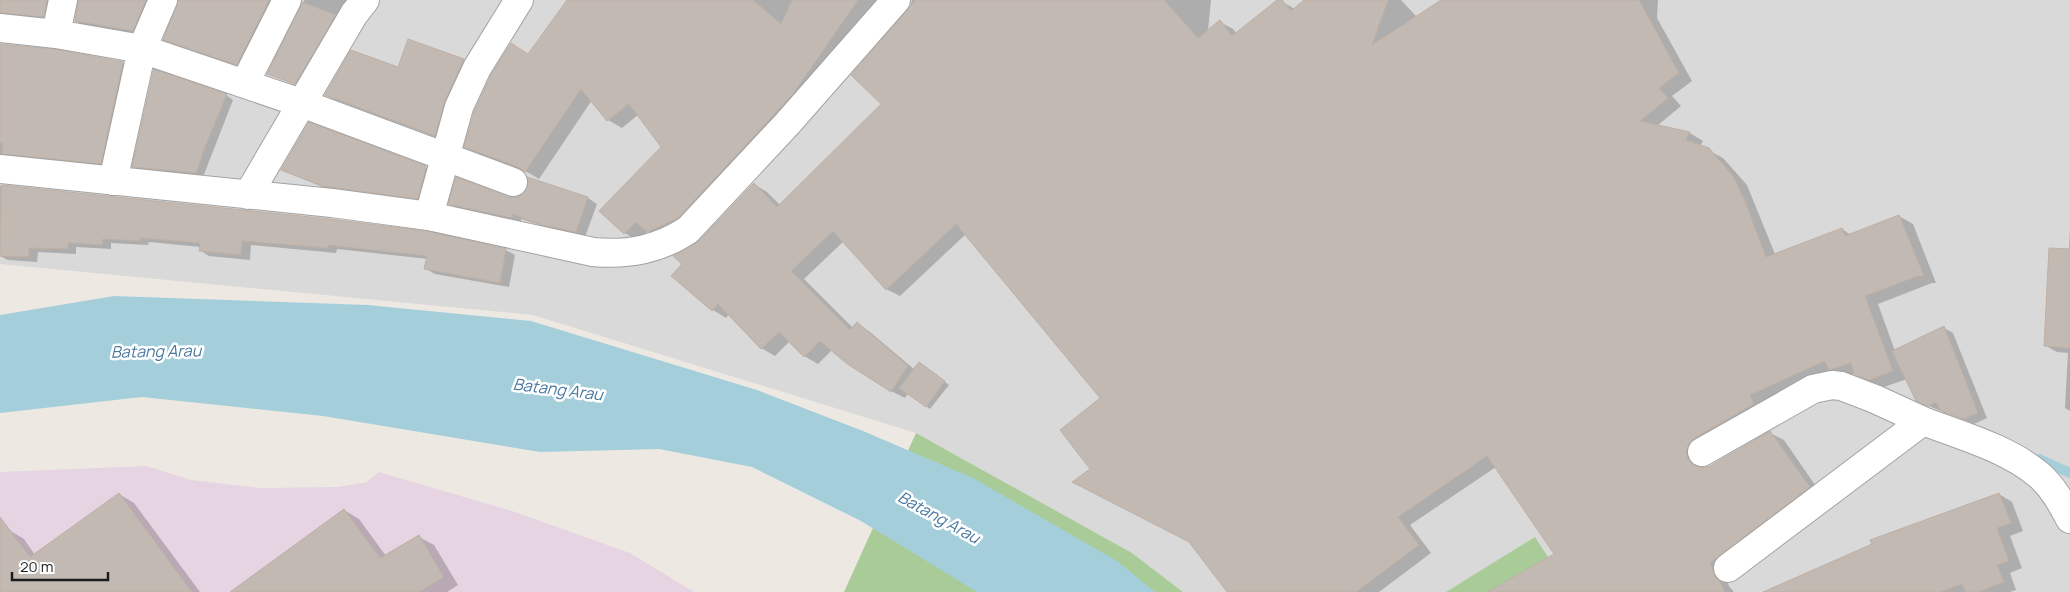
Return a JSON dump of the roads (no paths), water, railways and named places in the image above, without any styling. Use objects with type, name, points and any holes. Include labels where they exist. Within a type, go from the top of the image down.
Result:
[{"type":"street","points":[[56,34],[63,0]]},
{"type":"street","points":[[112,181],[142,49],[163,0]]},
{"type":"street","points":[[244,83],[287,0]]},
{"type":"street","points":[[248,195],[354,14],[365,0]]},
{"type":"street","points":[[429,216],[447,158],[459,107],[470,82],[519,0]]},
{"type":"street","points":[[0,170],[332,203],[429,216],[593,252],[616,254],[639,252],[657,247],[688,230],[787,124],[896,0]]},
{"type":"street","points":[[0,28],[56,34],[142,49],[301,103],[513,182]]},
{"type":"street","points":[[1702,452],[1813,389],[1832,384],[1853,390],[1923,421],[1999,451],[2028,467],[2050,487],[2070,519]]},
{"type":"street","points":[[1728,568],[1923,421]]},
{"type":"water","name":"Batang Arau","points":[[114,296],[368,305],[531,321],[757,390],[863,431],[973,478],[1117,561],[1155,592],[977,592],[861,521],[752,467],[659,449],[540,452],[323,416],[142,397],[0,413],[0,315]]},
{"type":"waterway","points":[[2039,459],[2070,473]]}]
